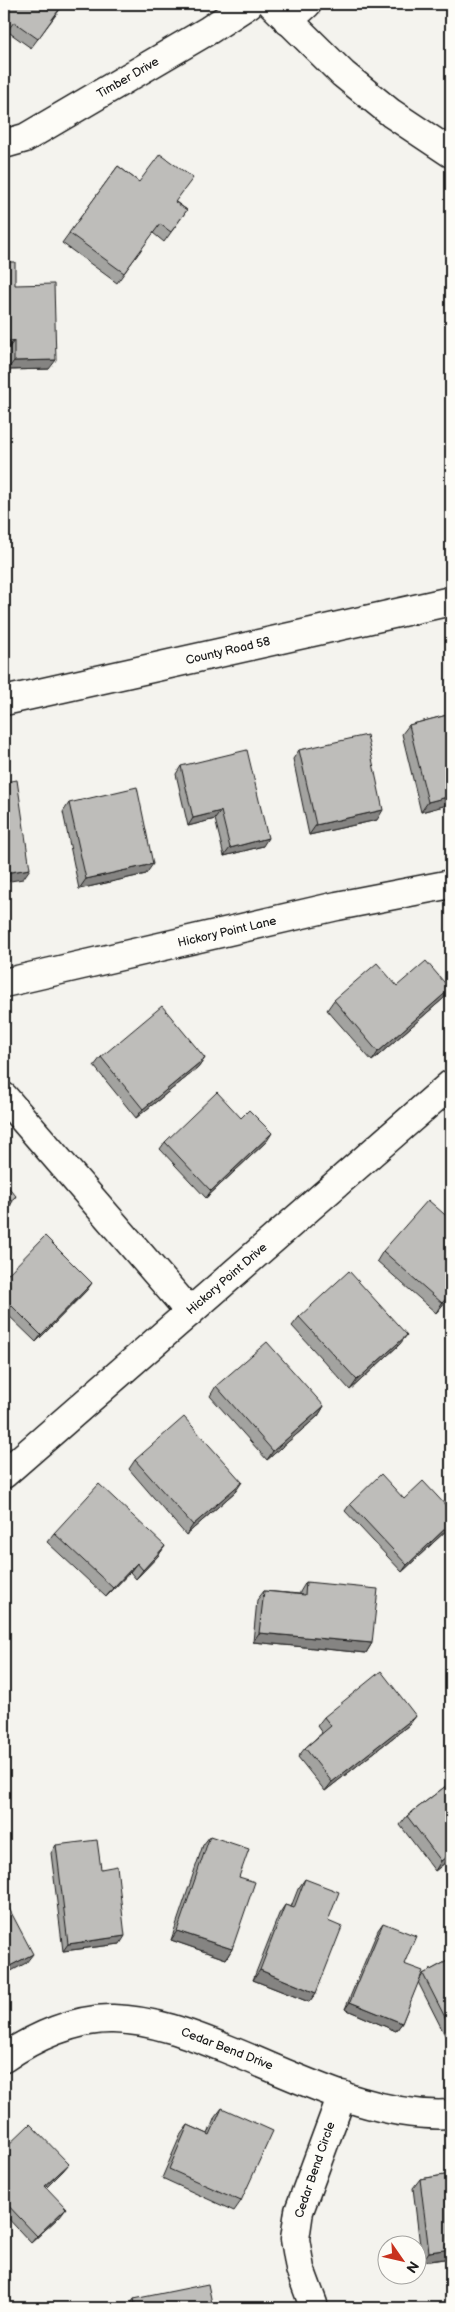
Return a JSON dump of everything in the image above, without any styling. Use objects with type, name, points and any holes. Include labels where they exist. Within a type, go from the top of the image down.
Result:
[{"type":"street","name":"Timber Drive","points":[[4,144],[25,138],[209,30],[249,4]]},
{"type":"street","points":[[289,10],[343,74],[390,113],[451,152]]},
{"type":"street","name":"County Road 58","points":[[4,701],[451,601]]},
{"type":"street","name":"Hickory Point Lane","points":[[4,983],[337,906],[451,884]]},
{"type":"street","name":"Hickory Point Drive","points":[[4,1474],[451,1084]]},
{"type":"street","points":[[4,1097],[190,1312]]},
{"type":"street","name":"Cedar Bend Drive","points":[[4,2058],[43,2036],[81,2023],[113,2019],[150,2023],[186,2032],[342,2095],[383,2108],[430,2116],[451,2114]]},
{"type":"street","name":"Cedar Bend Circle","points":[[313,2304],[300,2268],[295,2239],[299,2211],[342,2095]]},
{"type":"building","points":[[4,4],[63,4],[38,39],[14,22],[4,35]]},
{"type":"building","points":[[160,154],[193,178],[175,202],[187,210],[171,232],[160,224],[124,273],[69,233],[118,166],[139,182]]},
{"type":"building","points":[[4,262],[15,262],[15,285],[54,284],[56,360],[14,361],[14,341],[4,341]]},
{"type":"building","points":[[451,714],[451,796],[428,802],[409,725]]},
{"type":"building","points":[[367,735],[383,810],[316,825],[299,750]]},
{"type":"building","points":[[247,750],[268,838],[230,848],[221,811],[193,818],[181,766]]},
{"type":"building","points":[[17,780],[30,869],[4,873],[4,782]]},
{"type":"building","points":[[137,787],[153,864],[86,879],[69,803]]},
{"type":"building","points":[[426,961],[450,989],[378,1052],[334,1000],[377,963],[397,986]]},
{"type":"building","points":[[162,1006],[205,1058],[143,1109],[101,1057]]},
{"type":"building","points":[[217,1092],[241,1118],[249,1110],[272,1133],[211,1191],[165,1142]]},
{"type":"building","points":[[4,1182],[16,1196],[4,1207]]},
{"type":"building","points":[[428,1200],[451,1220],[451,1293],[442,1303],[383,1251]]},
{"type":"building","points":[[45,1236],[92,1283],[41,1335],[4,1298],[4,1278]]},
{"type":"building","points":[[349,1271],[407,1335],[357,1380],[299,1317]]},
{"type":"building","points":[[267,1342],[324,1406],[273,1451],[216,1386]]},
{"type":"building","points":[[184,1417],[242,1482],[193,1525],[135,1460]]},
{"type":"building","points":[[381,1474],[404,1499],[423,1481],[451,1511],[451,1523],[407,1565],[350,1504]]},
{"type":"building","points":[[99,1484],[165,1546],[143,1570],[137,1563],[113,1588],[54,1533]]},
{"type":"building","points":[[306,1582],[378,1589],[372,1643],[259,1633],[264,1591],[305,1595]]},
{"type":"building","points":[[381,1671],[416,1716],[332,1782],[305,1748],[331,1726],[324,1717]]},
{"type":"building","points":[[451,1782],[451,1853],[441,1861],[407,1816]]},
{"type":"building","points":[[210,1836],[249,1849],[239,1877],[255,1882],[232,1949],[177,1931]]},
{"type":"building","points":[[97,1840],[101,1869],[117,1866],[125,1936],[68,1944],[56,1845]]},
{"type":"building","points":[[305,1879],[339,1892],[328,1921],[342,1927],[316,1993],[260,1970],[285,1905],[294,1908]]},
{"type":"building","points":[[4,1899],[33,1954],[4,1969]]},
{"type":"building","points":[[383,1923],[416,1936],[404,1964],[423,1971],[402,2023],[350,2002]]},
{"type":"building","points":[[451,1959],[451,2029],[423,1974]]},
{"type":"building","points":[[222,2108],[273,2131],[241,2201],[169,2169],[188,2125],[210,2135]]},
{"type":"building","points":[[30,2124],[69,2164],[45,2186],[66,2208],[37,2236],[4,2201],[4,2149]]},
{"type":"building","points":[[451,2174],[451,2249],[429,2252],[420,2179]]},
{"type":"building","points":[[208,2284],[213,2308],[136,2308],[134,2299]]}]
